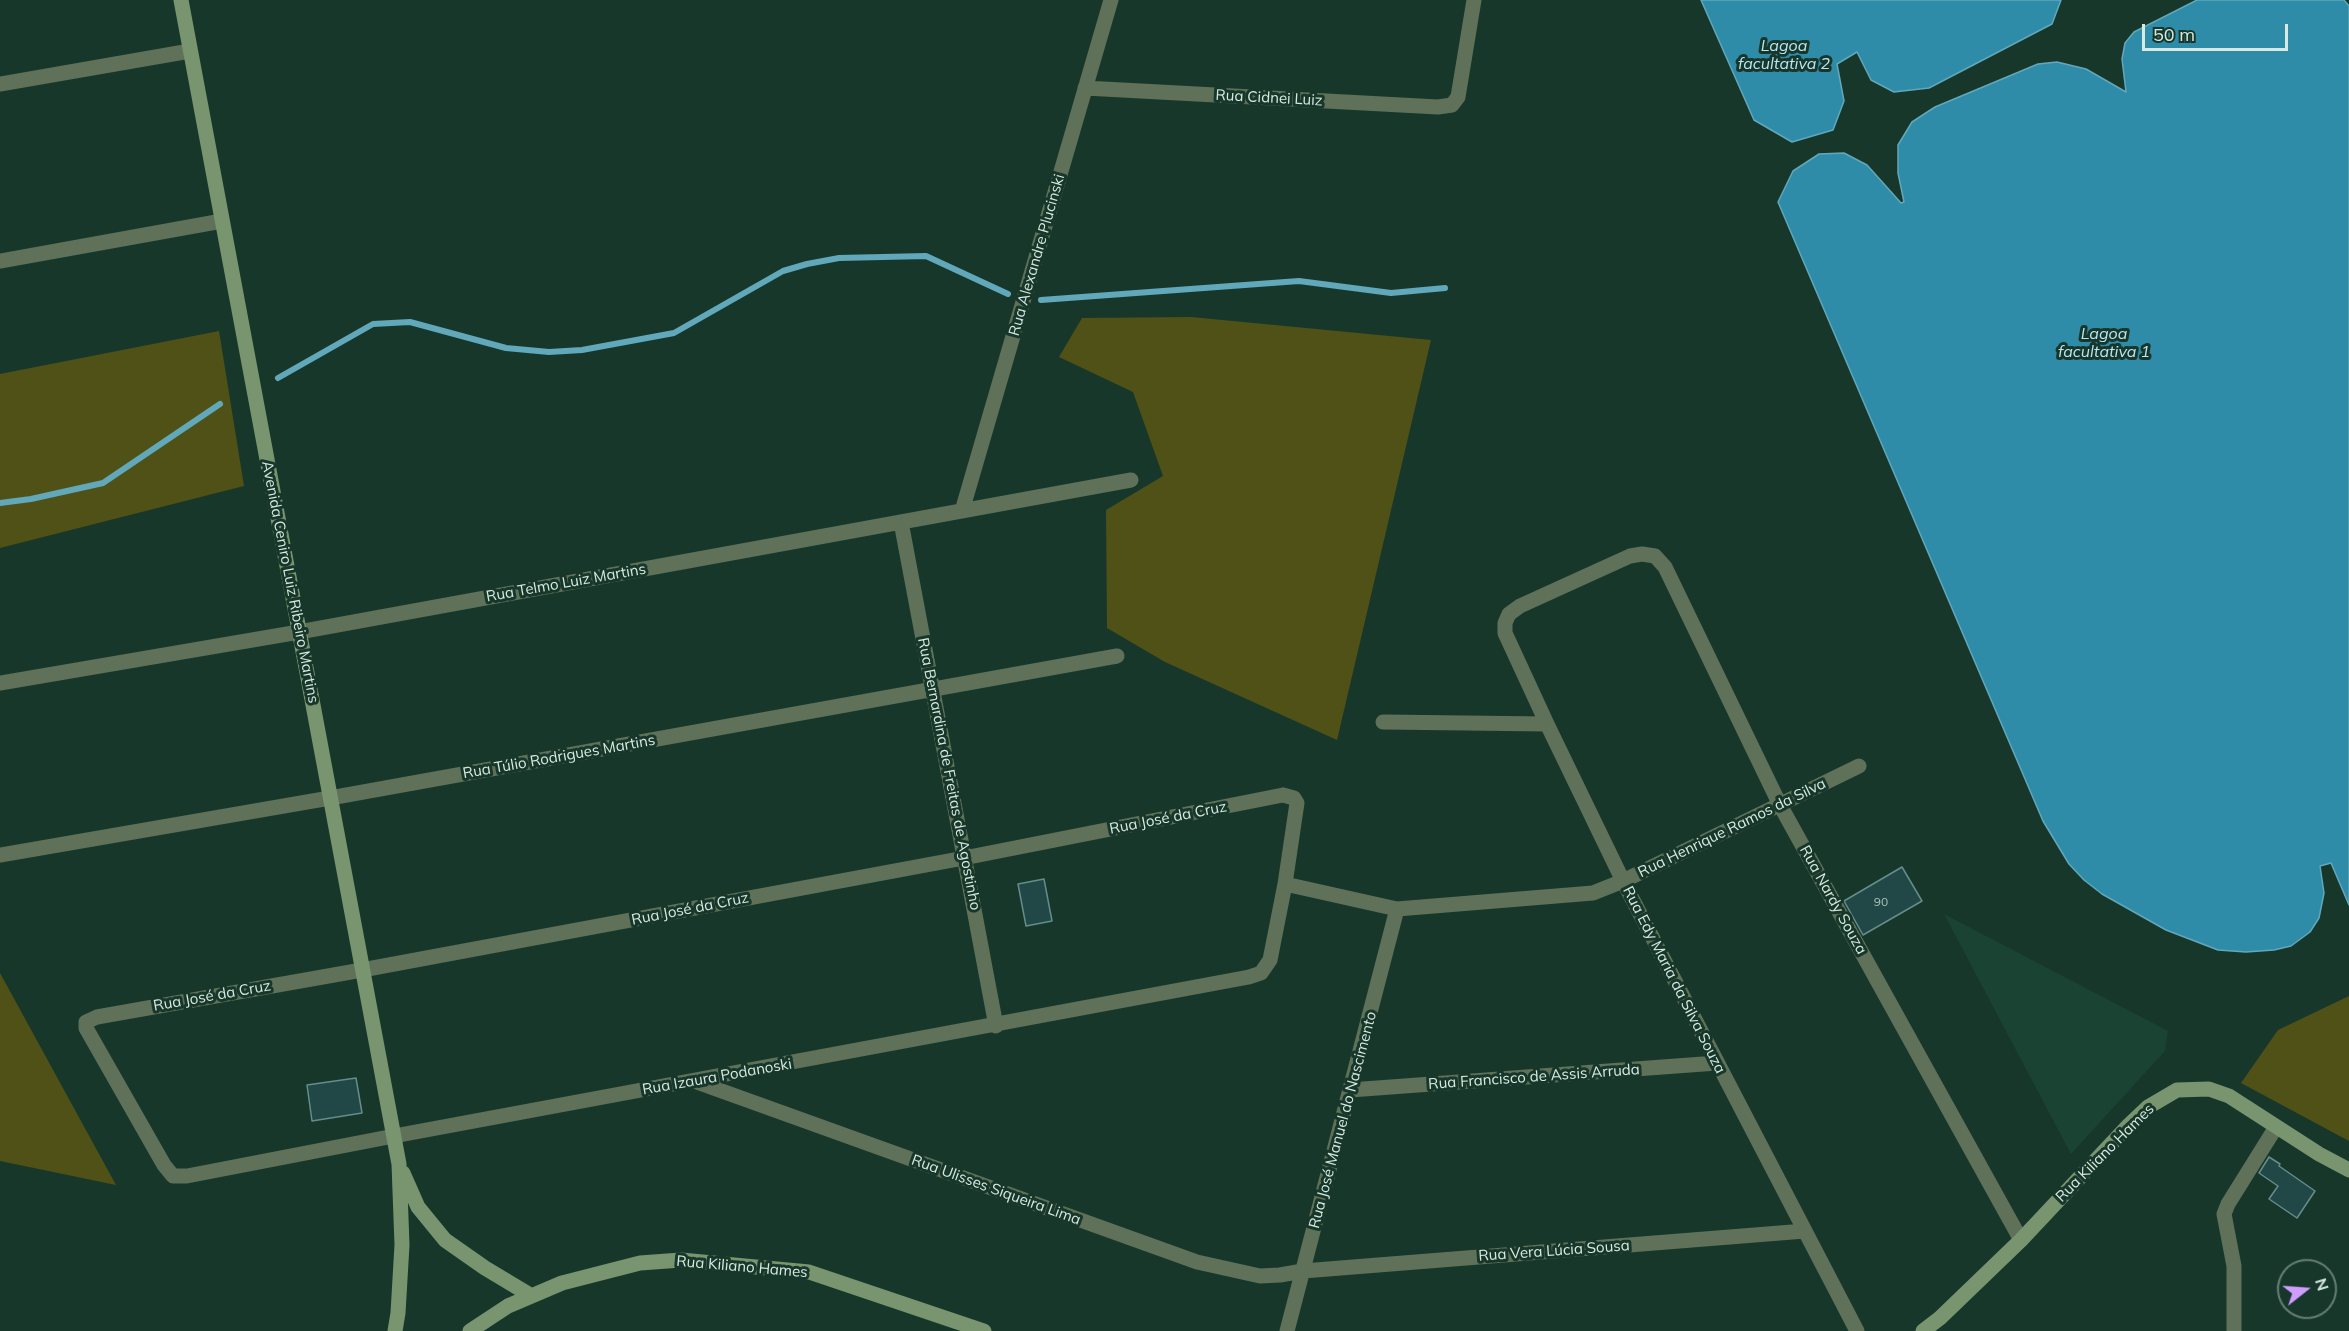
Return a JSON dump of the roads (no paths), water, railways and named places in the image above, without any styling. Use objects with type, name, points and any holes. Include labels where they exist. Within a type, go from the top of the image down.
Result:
[{"type":"street","name":"Avenida Ceniro Luiz Ribeiro Martins","points":[[181,0],[399,1164],[402,1245],[395,1331]]},
{"type":"street","name":"Rua Alexandre Plucinski","points":[[962,511],[1111,0]]},
{"type":"street","name":"Rua Cidnei Luiz","points":[[1085,88],[1438,107],[1452,105],[1458,97],[1474,0]]},
{"type":"street","points":[[0,84],[190,51]]},
{"type":"street","points":[[0,261],[222,221]]},
{"type":"street","name":"Rua Telmo Luiz Martins","points":[[0,683],[299,632],[1131,480]]},
{"type":"street","name":"Rua Bernardina de Freitas de Agostinho","points":[[901,522],[996,1026]]},
{"type":"street","name":"Rua Nardy Souza","points":[[1505,623],[1509,614],[1520,606],[1630,556],[1642,554],[1654,556],[1665,567],[1780,805],[2021,1240]]},
{"type":"street","name":"Rua Edy Maria da Silva Souza","points":[[1505,623],[1505,633],[1623,881],[1857,1331]]},
{"type":"street","name":"Rua Túlio Rodrigues Martins","points":[[0,855],[1117,656]]},
{"type":"street","points":[[1383,722],[1547,724]]},
{"type":"street","name":"Rua Henrique Ramos da Silva","points":[[1285,884],[1398,909],[1593,893],[1623,881],[1859,766]]},
{"type":"street","name":"Rua José da Cruz","points":[[173,1176],[164,1165],[88,1033],[86,1022],[97,1017],[964,858],[1283,795],[1294,798],[1297,803],[1285,884]]},
{"type":"street","name":"Rua Izaura Podanoski","points":[[173,1176],[187,1176],[1250,977],[1261,973],[1270,960],[1285,884]]},
{"type":"street","name":"Rua José Manuel do Nascimento","points":[[1287,1331],[1398,909]]},
{"type":"street","name":"Rua Francisco de Assis Arruda","points":[[1350,1090],[1717,1064]]},
{"type":"street","name":"Rua Ulisses Siqueira Lima","points":[[694,1081],[1197,1262],[1260,1276],[1281,1275],[1303,1270]]},
{"type":"street","name":"Rua Kiliano Hames","points":[[1923,1331],[1940,1318],[2021,1240],[2148,1107],[2177,1090],[2209,1089],[2229,1095],[2276,1127],[2349,1170]]},
{"type":"street","points":[[2234,1331],[2234,1266],[2224,1214],[2276,1127]]},
{"type":"street","name":"Avenida Ceniro Luiz Ribeiro Martins","points":[[399,1164],[418,1207],[445,1240],[530,1295]]},
{"type":"street","name":"Rua Vera Lúcia Sousa","points":[[1303,1270],[1805,1231]]},
{"type":"street","name":"Rua Kiliano Hames","points":[[470,1331],[530,1295],[596,1273],[640,1263],[681,1260],[722,1262],[765,1269],[809,1272],[984,1331]]},
{"type":"water","name":"Lagoa facultativa 2","points":[[1701,0],[2061,0],[2052,24],[1929,88],[1894,92],[1871,80],[1857,52],[1837,64],[1844,101],[1833,130],[1792,142],[1754,120]]},
{"type":"water","name":"Lagoa facultativa 1","points":[[2197,0],[2344,0],[2349,6],[2349,905],[2331,863],[2320,866],[2324,893],[2319,918],[2310,932],[2291,946],[2246,952],[2218,950],[2166,930],[2102,894],[2069,864],[2043,821],[1778,202],[1793,171],[1819,154],[1844,153],[1867,165],[1901,203],[1904,202],[1898,173],[1898,145],[1912,122],[1935,107],[2038,64],[2057,62],[2086,69],[2126,92],[2122,59],[2125,43],[2134,32]]},
{"type":"waterway","points":[[278,378],[373,324],[410,322],[506,348],[549,352],[582,350],[674,333],[783,271],[839,258],[926,256],[1008,294]]},
{"type":"waterway","points":[[1041,300],[1299,281],[1391,293],[1445,288]]},
{"type":"waterway","points":[[0,503],[31,499],[103,483],[220,404]]}]
